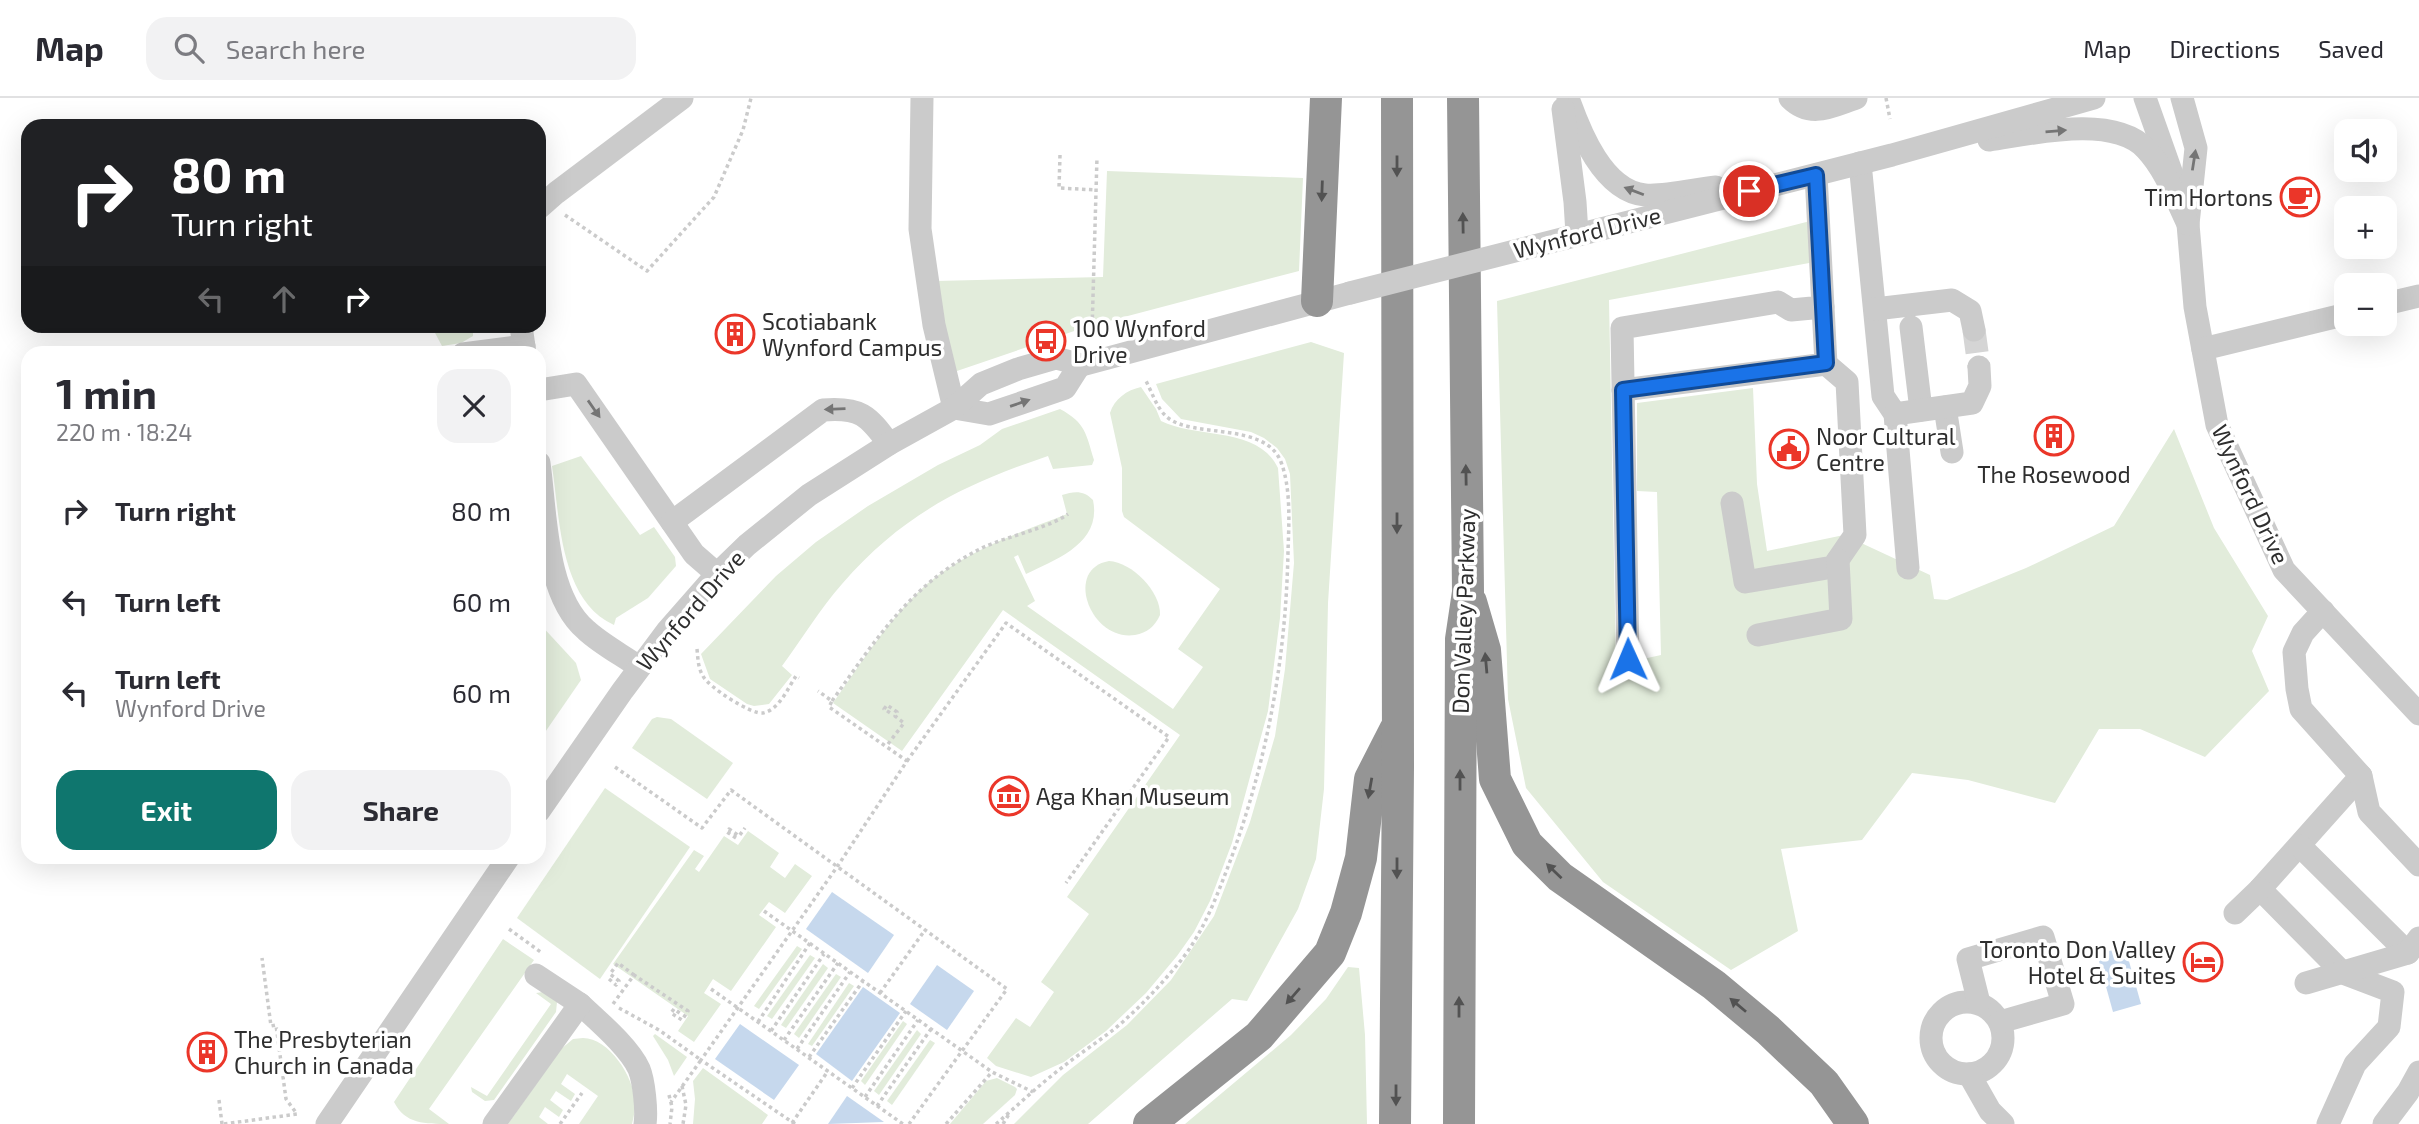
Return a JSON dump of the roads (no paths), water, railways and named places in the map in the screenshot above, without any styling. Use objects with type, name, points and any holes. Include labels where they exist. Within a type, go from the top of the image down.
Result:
[{"type":"highway","points":[[1317,301],[1326,98]]},
{"type":"highway","points":[[1395,1124],[1398,726],[1397,98]]},
{"type":"highway","name":"Don Valley Parkway","points":[[1459,1124],[1461,639],[1468,593],[1463,98]]},
{"type":"highway","points":[[1468,593],[1485,650],[1495,779],[1527,844],[1560,877],[1714,985],[1768,1030],[1824,1083],[1853,1124]]},
{"type":"highway","points":[[1149,1124],[1259,1036],[1330,953],[1346,913],[1361,858],[1370,779],[1398,726]]},
{"type":"highway","points":[[1768,1030],[1812,1091],[1825,1124]]},
{"type":"street","points":[[546,202],[682,98]]},
{"type":"street","points":[[922,98],[920,229],[934,325],[954,408],[989,414],[1065,388],[1079,366]]},
{"type":"street","points":[[1562,98],[1575,202],[1571,236]]},
{"type":"street","points":[[1568,98],[1594,159],[1625,188],[1645,195],[1807,177],[1823,307],[1826,363],[1847,382],[1855,535],[1833,567],[1745,582],[1732,503]]},
{"type":"street","points":[[1790,98],[1796,104],[1816,111],[1856,98]]},
{"type":"street","name":"Wynford Drive","points":[[546,801],[639,667],[717,574],[747,545],[809,495],[889,443],[954,408],[981,384],[1056,358],[1079,366],[1317,301],[1892,155],[2094,98]]},
{"type":"street","name":"Wynford Drive","points":[[2146,98],[2188,224]]},
{"type":"street","name":"Wynford Drive","points":[[2182,98],[2196,148],[2188,224],[2195,307],[2217,425],[2284,570],[2419,714]]},
{"type":"street","points":[[1892,155],[2055,130],[2098,129],[2120,133],[2145,148],[2167,182],[2188,224]]},
{"type":"street","points":[[1860,163],[1883,396],[1895,414],[1908,568]]},
{"type":"street","points":[[2397,301],[2419,296]]},
{"type":"street","points":[[1875,309],[1952,300],[1970,311],[1974,330]]},
{"type":"street","points":[[1628,659],[1622,328],[1778,302],[1791,310],[1823,307]]},
{"type":"street","points":[[2203,349],[2334,317]]},
{"type":"street","points":[[1911,327],[1921,410]]},
{"type":"street","points":[[503,346],[523,342]]},
{"type":"street","points":[[1623,390],[1826,363]]},
{"type":"street","points":[[1895,414],[1972,402],[1980,386],[1979,367]]},
{"type":"street","points":[[546,389],[576,384],[694,554],[717,574]]},
{"type":"street","points":[[1945,407],[1952,452]]},
{"type":"street","points":[[672,522],[823,410],[845,408],[871,419],[889,443]]},
{"type":"street","points":[[546,516],[553,569],[564,601],[588,632],[639,667]]},
{"type":"street","points":[[1758,635],[1840,619],[1838,560]]},
{"type":"street","points":[[2323,611],[2304,633],[2294,652],[2301,709],[2361,776],[2369,812],[2419,865]]},
{"type":"street","points":[[2235,913],[2300,846],[2361,776]]},
{"type":"street","points":[[2300,846],[2413,945],[2343,973],[2306,983]]},
{"type":"street","points":[[336,1121],[504,864]]},
{"type":"street","points":[[2260,889],[2343,973],[2393,992],[2389,1027],[2355,1064],[2328,1124]]},
{"type":"street","points":[[1979,1003],[1968,959],[2043,937],[2063,1003],[2000,1022]]},
{"type":"street","points":[[536,975],[580,1004],[615,1038],[639,1070],[645,1124]]},
{"type":"street","points":[[1955,1003],[1979,1003],[1995,1014],[2000,1022],[2003,1032],[2001,1052],[1988,1068],[1969,1074],[1957,1073],[1938,1060],[1930,1039],[1937,1017],[1945,1009],[1955,1003]]},
{"type":"street","points":[[494,1124],[580,1004]]},
{"type":"street","points":[[2384,1124],[2419,1072]]},
{"type":"street","points":[[1969,1074],[1990,1111],[2003,1124]]},
{"type":"water","points":[[832,892],[894,935],[868,973],[806,929]]},
{"type":"water","points":[[2125,947],[2141,1004],[2113,1012],[2097,954]]},
{"type":"water","points":[[937,965],[974,991],[947,1030],[910,1004]]},
{"type":"water","points":[[863,987],[900,1013],[852,1081],[816,1054]]},
{"type":"water","points":[[740,1024],[799,1065],[774,1100],[715,1059]]},
{"type":"water","points":[[847,1096],[884,1122],[828,1124]]},
{"type":"tunnel","points":[[1974,330],[1979,367]]},
{"type":"place","name":"Tim Hortons","points":[[2300,197]]},
{"type":"place","name":"Scotiabank Wynford Campus","points":[[735,334]]},
{"type":"place","name":"100 Wynford Drive","points":[[1046,341]]},
{"type":"place","name":"The Rosewood","points":[[2054,436]]},
{"type":"place","name":"Noor Cultural Centre","points":[[1789,449]]},
{"type":"place","name":"Aga Khan Museum","points":[[1009,796]]},
{"type":"place","name":"Toronto Don Valley Hotel & Suites","points":[[2203,962]]},
{"type":"place","name":"The Presbyterian Church in Canada","points":[[207,1052]]}]
